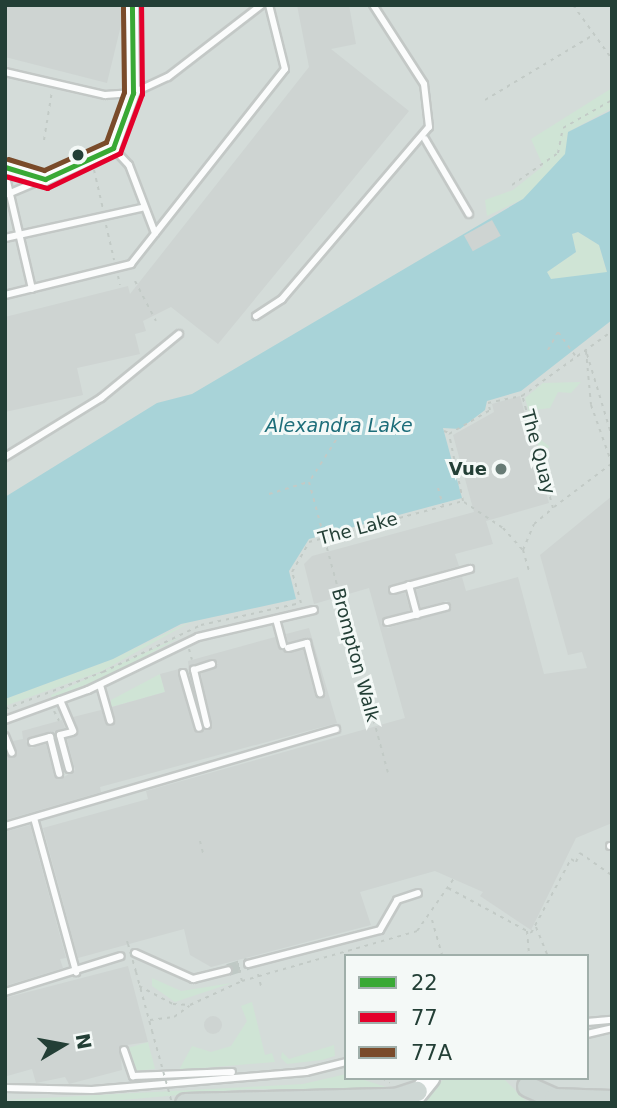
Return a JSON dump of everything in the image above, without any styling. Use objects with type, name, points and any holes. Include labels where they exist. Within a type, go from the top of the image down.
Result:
[{"type":"main road","points":[[185,1103],[395,1098],[423,1086]]},
{"type":"main road","points":[[527,1089],[554,1098],[612,1100]]},
{"type":"street","points":[[5,167],[45,179],[113,148],[133,93],[132,5]]},
{"type":"lane","points":[[5,72],[105,94],[133,93],[168,77],[261,5]]},
{"type":"lane","points":[[5,295],[117,272],[131,264],[285,69],[269,5]]},
{"type":"lane","points":[[256,317],[282,299],[425,139],[431,114],[425,84],[373,5]]},
{"type":"lane","points":[[425,139],[469,214]]},
{"type":"lane","points":[[113,148],[129,165],[142,208],[155,233]]},
{"type":"lane","points":[[5,173],[32,289]]},
{"type":"lane","points":[[8,194],[45,179]]},
{"type":"lane","points":[[5,238],[142,208]]},
{"type":"lane","points":[[5,457],[101,398],[179,334]]},
{"type":"lane","points":[[393,590],[470,569]]},
{"type":"lane","points":[[409,585],[417,615]]},
{"type":"lane","points":[[387,622],[446,607]]},
{"type":"lane","points":[[5,720],[100,685],[198,637],[314,610]]},
{"type":"lane","points":[[276,619],[286,647],[307,643],[320,693]]},
{"type":"lane","points":[[207,725],[194,670],[212,664]]},
{"type":"lane","points":[[184,673],[199,729]]},
{"type":"lane","points":[[100,685],[110,721]]},
{"type":"lane","points":[[60,700],[73,732],[60,735],[69,769]]},
{"type":"lane","points":[[5,826],[336,729]]},
{"type":"lane","points":[[5,736],[12,753]]},
{"type":"lane","points":[[32,742],[50,737],[60,774]]},
{"type":"lane","points":[[34,818],[76,972]]},
{"type":"lane","points":[[248,964],[380,930],[397,900],[418,893]]},
{"type":"lane","points":[[135,953],[193,979],[228,970]]},
{"type":"lane","points":[[5,992],[121,956]]},
{"type":"lane","points":[[589,1021],[612,1020]]},
{"type":"lane","points":[[589,1034],[612,1028]]},
{"type":"lane","points":[[124,1050],[133,1076],[258,1074]]},
{"type":"lane","points":[[5,1088],[92,1090],[258,1074],[344,1062]]},
{"type":"path","points":[[573,5],[612,59]]},
{"type":"path","points":[[485,100],[593,35]]},
{"type":"path","points":[[44,140],[54,83]]},
{"type":"path","points":[[512,185],[558,153],[563,128],[612,100]]},
{"type":"path","points":[[93,168],[120,285]]},
{"type":"path","points":[[135,281],[156,321]]},
{"type":"path","points":[[449,434],[490,410],[488,403],[522,397],[612,331]]},
{"type":"path","points":[[548,350],[558,332],[576,357]]},
{"type":"path","points":[[585,350],[612,437]]},
{"type":"path","points":[[585,350],[591,405],[612,464]]},
{"type":"path","name":"The Quay","points":[[522,397],[553,508]]},
{"type":"path","points":[[444,431],[449,434],[465,492],[463,501],[523,550],[530,574]]},
{"type":"path","points":[[269,494],[309,482],[336,440]]},
{"type":"path","name":"The Quay","points":[[523,550],[534,524],[612,464]]},
{"type":"path","name":"Brompton Walk","points":[[309,482],[388,772]]},
{"type":"path","points":[[438,488],[443,506]]},
{"type":"path","name":"The Lake","points":[[301,603],[292,572],[310,542],[463,501]]},
{"type":"path","points":[[200,841],[203,853]]},
{"type":"path","points":[[527,931],[535,926],[549,895],[580,853],[612,874]]},
{"type":"path","points":[[454,877],[448,888],[527,931]]},
{"type":"path","points":[[432,918],[441,954]]},
{"type":"path","points":[[535,926],[547,954]]},
{"type":"path","points":[[527,931],[529,954]]},
{"type":"path","points":[[127,943],[172,1103]]},
{"type":"path","points":[[149,1020],[174,1017],[190,1005],[242,981],[236,960]]},
{"type":"path","points":[[258,973],[261,986]]},
{"type":"path","points":[[139,986],[173,1004],[190,1005]]},
{"type":"shaded area","points":[[5,5],[612,5],[612,1103],[5,1103]]},
{"type":"green space","points":[[612,88],[612,108],[568,132],[566,154],[542,182],[523,199],[487,216],[485,200],[513,190],[543,166],[531,139]]},
{"type":"green space","points":[[578,232],[599,245],[607,273],[551,279],[547,272],[576,252],[572,234]]},
{"type":"green space","points":[[581,382],[571,393],[558,392],[550,408],[535,410],[540,439],[550,447],[540,452],[525,398],[543,383]]},
{"type":"green space","points":[[198,618],[102,671],[5,706],[5,699],[113,659]]},
{"type":"green space","points":[[182,636],[115,673],[52,698],[51,695]]},
{"type":"green space","points":[[160,674],[165,692],[111,707],[111,700]]},
{"type":"green space","points":[[152,978],[181,991],[232,983],[175,1002],[152,986]]},
{"type":"green space","points":[[252,1002],[265,1055],[272,1053],[275,1062],[179,1070],[192,1046],[211,1052],[231,1046],[247,1021],[241,1006]]},
{"type":"green space","points":[[148,1042],[155,1069],[135,1071],[128,1048]]},
{"type":"green space","points":[[334,1045],[335,1056],[322,1060],[287,1064],[281,1058],[282,1052],[289,1059]]},
{"type":"green space","points":[[344,1074],[344,1080],[364,1080],[392,1089],[248,1089],[88,1103],[5,1100],[303,1084]]},
{"type":"green space","points":[[443,1080],[505,1080],[528,1103],[419,1103]]},
{"type":"water","name":"Alexandra Lake","points":[[612,110],[612,320],[521,391],[487,401],[485,410],[460,429],[443,428],[462,498],[309,539],[289,571],[296,599],[181,624],[113,659],[5,699],[5,497],[157,403],[192,394],[523,199],[565,154],[568,132]],"holes":[[[578,232],[599,245],[607,272],[551,279],[547,272],[576,252],[572,234]]]},
{"type":"building","points":[[5,5],[119,5],[123,17],[107,83],[5,57]]},
{"type":"building","points":[[297,5],[349,5],[356,44],[331,49],[409,111],[218,344],[171,307],[143,321],[146,331],[135,334],[140,354],[77,368],[83,395],[5,412],[5,317],[128,286],[130,294],[309,67]]},
{"type":"building","points":[[492,220],[501,236],[473,251],[464,236]]},
{"type":"building","points":[[520,396],[549,503],[486,521],[493,544],[455,554],[459,566],[389,586],[391,595],[405,593],[410,610],[381,623],[388,628],[451,609],[447,601],[421,608],[416,590],[462,577],[466,591],[518,577],[544,674],[587,668],[582,652],[568,655],[540,555],[612,496],[612,823],[576,838],[531,930],[480,896],[483,892],[435,871],[360,892],[371,925],[211,967],[190,955],[184,929],[78,958],[43,828],[148,799],[146,791],[405,718],[369,588],[314,604],[304,564],[312,556],[474,512],[453,435],[494,412],[492,404]]},
{"type":"building","points":[[309,628],[337,723],[100,787],[101,792],[5,820],[5,752],[16,757],[13,741],[23,739],[22,731],[62,720],[65,728],[26,741],[31,748],[46,744],[54,776],[61,779],[75,770],[67,739],[78,732],[73,717],[101,710],[112,726],[112,707],[165,692],[160,674],[179,669],[194,730],[210,730],[201,674],[218,663],[210,659],[189,672],[188,661],[275,637],[286,653],[303,650],[315,695],[323,697],[311,640],[288,642],[286,634]]},
{"type":"building","points":[[30,825],[66,958],[60,959],[63,968],[5,986],[5,832]]},
{"type":"building","points":[[128,966],[148,1042],[120,1046],[122,1070],[69,1084],[65,1077],[36,1083],[32,1069],[7,1076],[5,998]]},
{"type":"building","points":[[213,1016],[219,1019],[222,1025],[219,1031],[213,1034],[207,1031],[204,1025],[207,1019]]},
{"type":"tunnel","points":[[228,970],[248,964]]},
{"type":"transit line","name":"77A","points":[[8,159],[44,170],[106,142],[124,92],[123,5]]},
{"type":"transit line","name":"22","points":[[5,167],[45,179],[113,148],[133,93],[132,5]]},
{"type":"transit line","name":"77","points":[[5,176],[47,188],[120,153],[142,94],[141,5]]},
{"type":"place","name":"Vue","points":[[501,469]]}]
